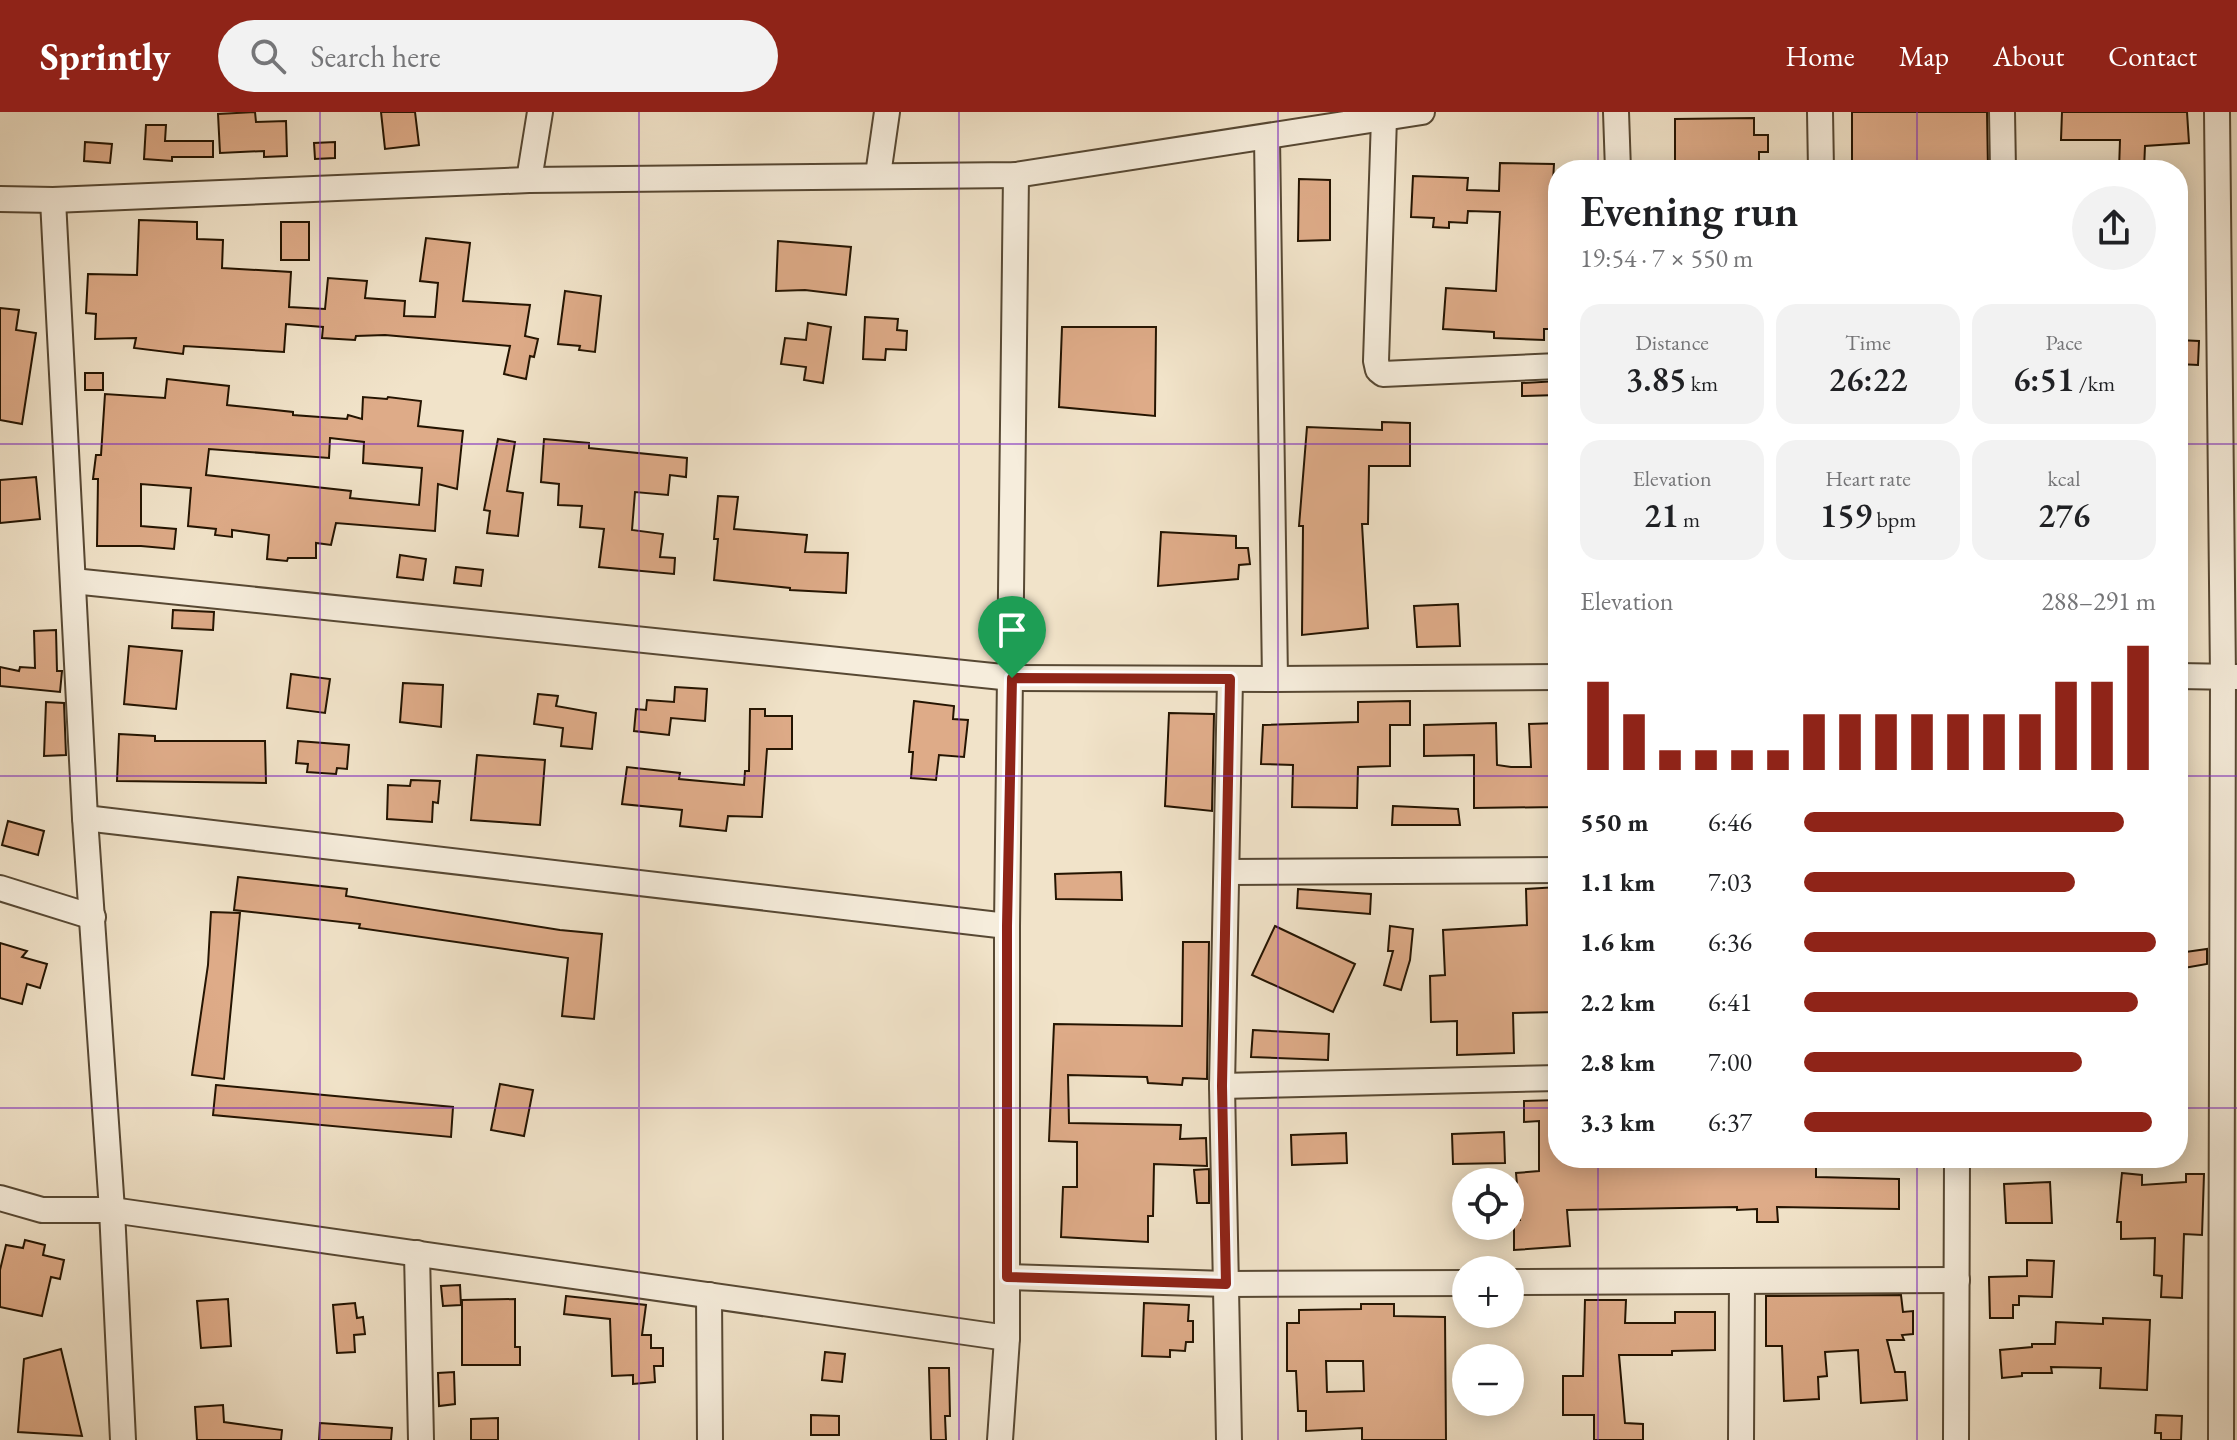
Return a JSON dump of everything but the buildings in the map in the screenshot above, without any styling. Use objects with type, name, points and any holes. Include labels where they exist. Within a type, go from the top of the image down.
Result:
[{"type":"street","points":[[529,180],[540,112]]},
{"type":"street","points":[[878,175],[887,112]]},
{"type":"street","points":[[1616,112],[1618,160]]},
{"type":"street","points":[[1820,112],[1821,160]]},
{"type":"street","points":[[2002,112],[2003,160]]},
{"type":"street","points":[[2217,112],[2230,677],[2221,1440]]},
{"type":"street","points":[[0,199],[53,200],[529,180],[1016,175],[1267,138],[1403,114],[1376,361],[1378,370],[1383,374],[1548,366]]},
{"type":"street","points":[[1267,138],[1275,679]]},
{"type":"street","points":[[1000,1440],[1007,1338],[1007,926],[1016,175]]},
{"type":"street","points":[[53,200],[85,818],[112,1210],[123,1440]]},
{"type":"street","points":[[73,581],[1012,678],[1548,677]]},
{"type":"street","points":[[2188,676],[2230,677]]},
{"type":"street","points":[[1229,1440],[1222,1086],[1230,679]]},
{"type":"street","points":[[85,818],[1007,926]]},
{"type":"street","points":[[1227,872],[1548,870]]},
{"type":"street","points":[[0,888],[93,917]]},
{"type":"street","points":[[1222,1086],[1548,1078]]},
{"type":"street","points":[[1956,1440],[1957,1168]]},
{"type":"street","points":[[0,1198],[42,1210],[112,1210],[1007,1338]]},
{"type":"street","points":[[417,1253],[421,1440]]},
{"type":"street","points":[[1007,1277],[1226,1284],[1452,1283]]},
{"type":"street","points":[[1524,1282],[1957,1280]]},
{"type":"street","points":[[1741,1440],[1742,1281]]},
{"type":"street","points":[[709,1295],[710,1440]]},
{"type":"route","points":[[1012,678],[1230,679],[1222,1086],[1226,1284],[1007,1277],[1007,926],[1012,678]]}]
